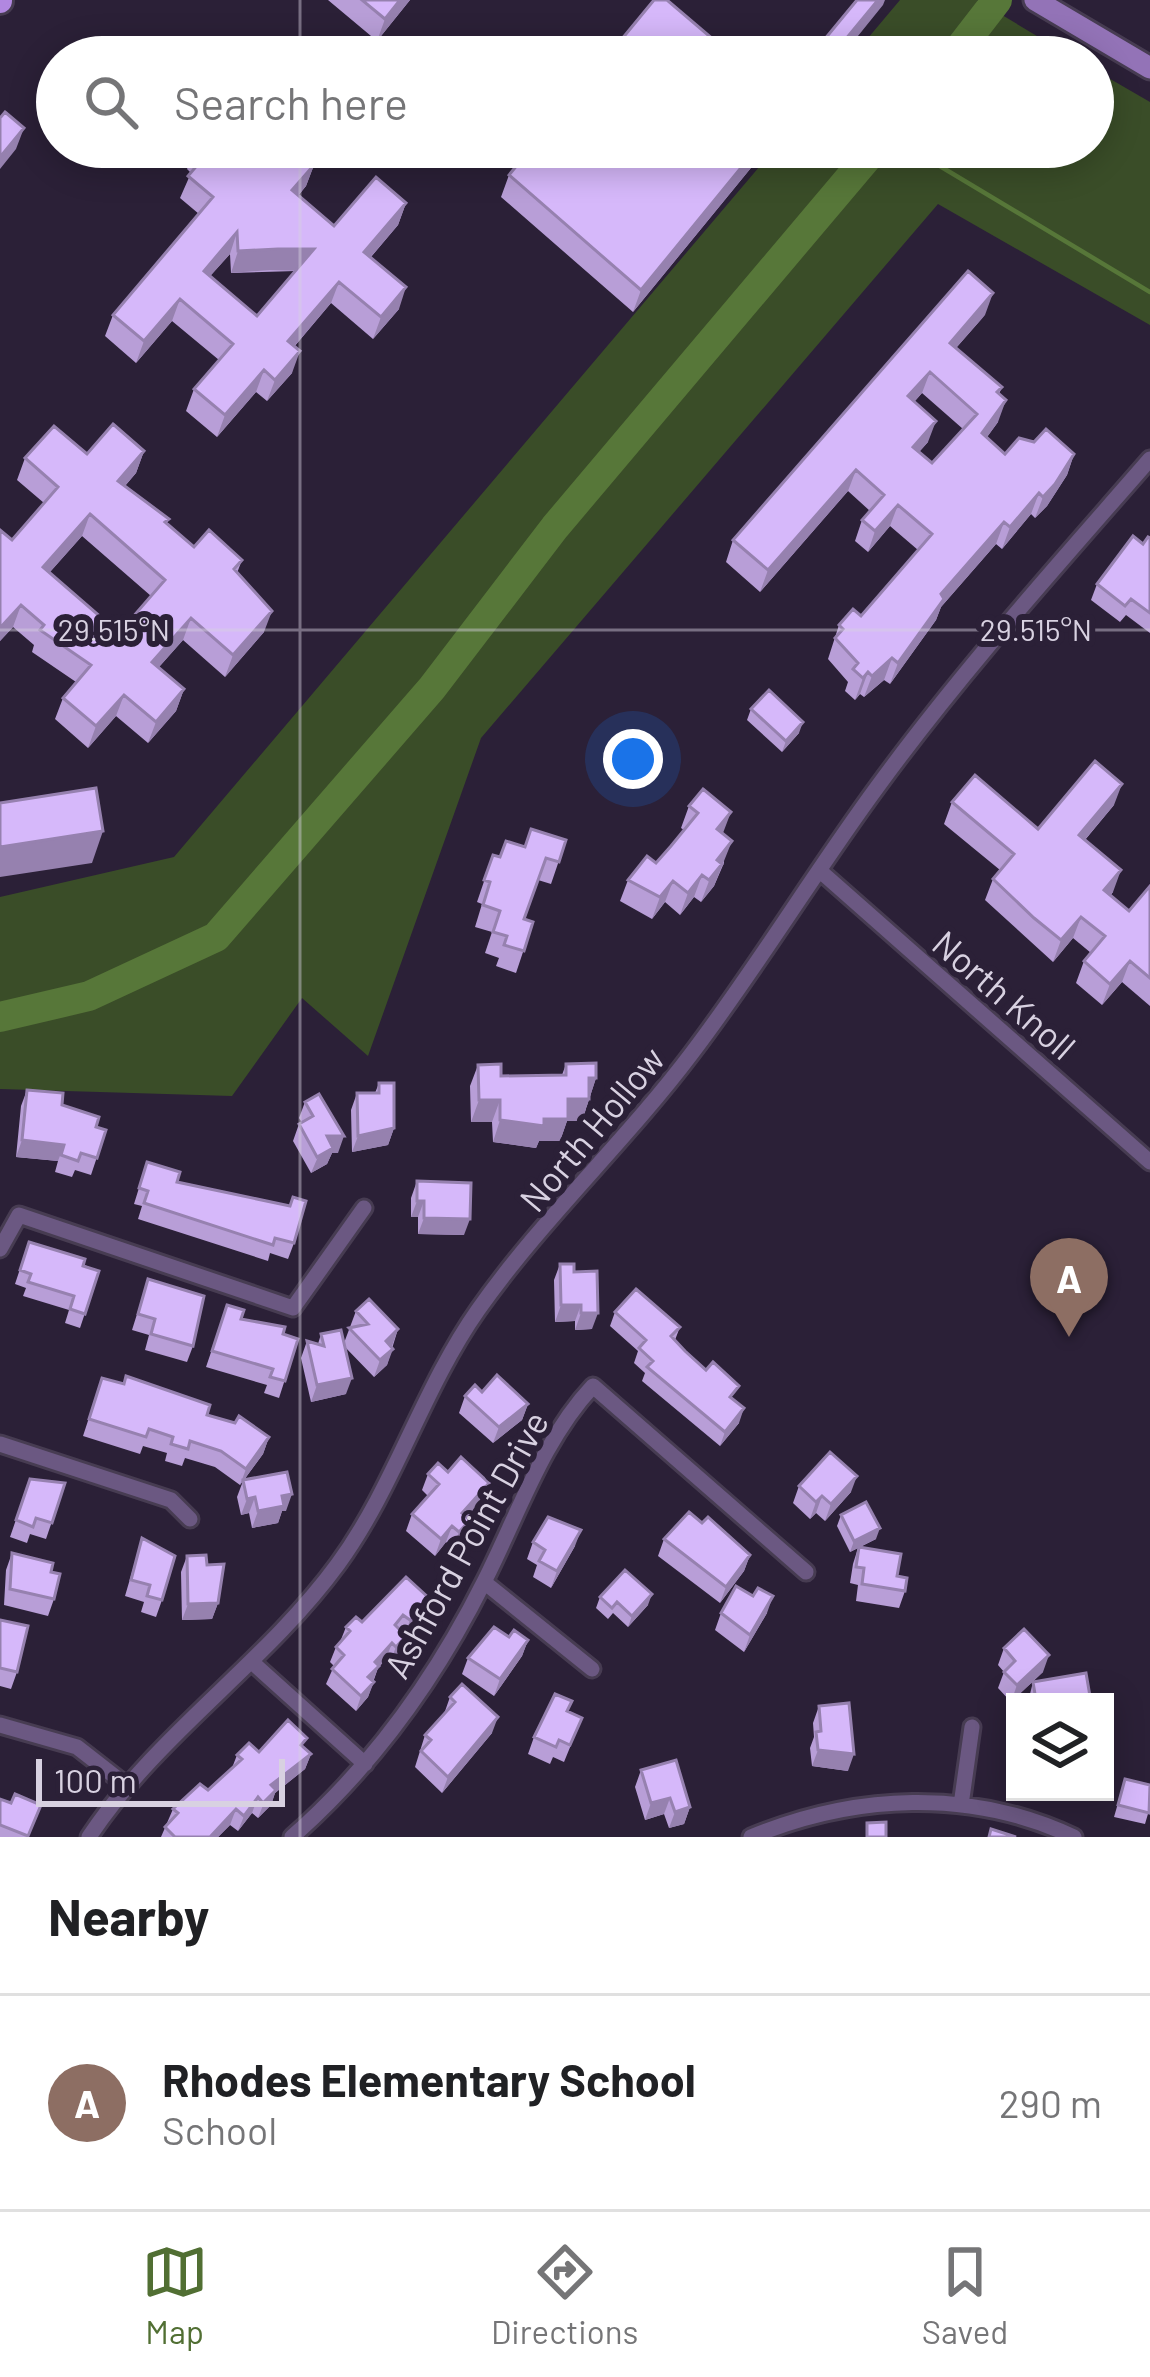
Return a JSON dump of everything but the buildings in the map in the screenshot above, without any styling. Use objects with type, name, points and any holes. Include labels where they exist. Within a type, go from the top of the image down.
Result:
[{"type":"main road","points":[[1035,0],[1095,36]]},
{"type":"main road","points":[[1114,47],[1150,68]]},
{"type":"street","name":"North Hollow","points":[[88,1837],[127,1786],[253,1663],[342,1558],[424,1397],[483,1304],[677,1073],[956,683],[1150,459]]},
{"type":"street","name":"North Knoll","points":[[819,870],[1150,1162]]},
{"type":"street","points":[[0,1249],[19,1215],[293,1308],[364,1208]]},
{"type":"street","name":"Ashford Point Drive","points":[[292,1837],[365,1764],[440,1662],[564,1421],[593,1386],[806,1572]]},
{"type":"street","points":[[0,1444],[171,1500],[190,1519]]},
{"type":"street","points":[[484,1582],[592,1669]]},
{"type":"street","points":[[253,1663],[365,1764]]},
{"type":"street","points":[[0,1725],[77,1747],[127,1786]]},
{"type":"street","points":[[961,1805],[972,1727]]},
{"type":"street","points":[[751,1837],[859,1804],[961,1805],[1074,1837]]},
{"type":"green space","points":[[900,0],[977,0],[1037,36],[870,36]]},
{"type":"green space","points":[[1114,81],[1150,102],[1150,325],[938,204],[481,738],[368,1056],[302,998],[232,1096],[0,1089],[0,897],[174,857],[758,168],[1114,168]]},
{"type":"waterway","points":[[969,36],[997,0]]},
{"type":"waterway","points":[[0,1017],[89,996],[216,937],[432,688],[555,527],[858,168]]},
{"type":"waterway","points":[[943,168],[1150,292]]},
{"type":"place","name":"Rhodes Elementary School","points":[[1069,1337]]}]
